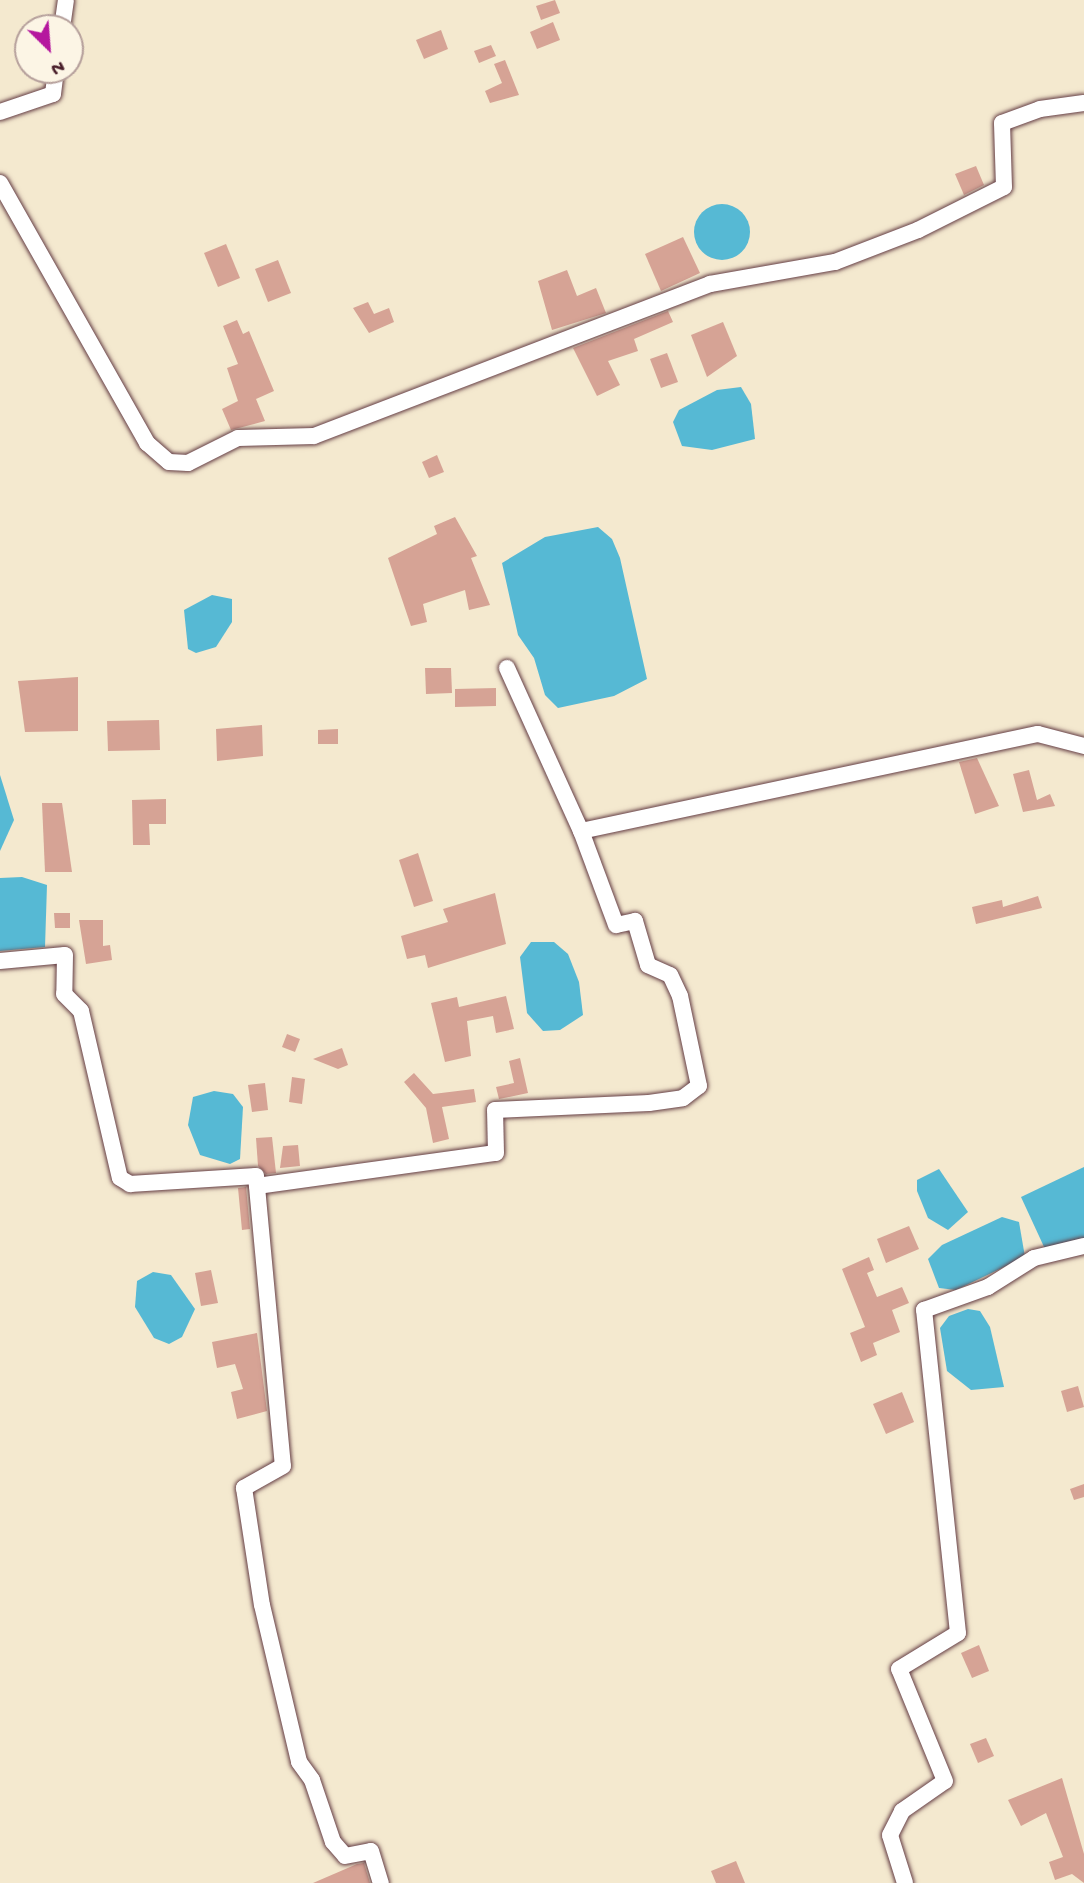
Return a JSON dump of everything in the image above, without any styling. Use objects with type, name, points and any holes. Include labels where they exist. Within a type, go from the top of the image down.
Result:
[{"type":"street","points":[[0,112],[52,94],[54,84]]},
{"type":"street","points":[[1,181],[147,443],[169,462],[188,463],[238,438],[314,436],[710,284],[835,262],[918,230],[1004,187],[1002,123],[1040,109],[1084,103]]},
{"type":"street","points":[[257,1186],[496,1153],[495,1110],[649,1103],[683,1098],[699,1086],[680,996],[670,975],[648,965],[635,921],[616,925],[581,831],[507,668]]},
{"type":"street","points":[[581,831],[1038,734],[1084,746]]},
{"type":"street","points":[[0,961],[65,955],[64,994],[81,1011],[120,1178],[130,1184],[256,1176],[283,1466],[244,1488],[262,1605],[299,1762],[312,1780],[333,1842],[345,1856],[371,1851],[381,1883]]},
{"type":"street","points":[[905,1883],[890,1835],[902,1811],[945,1781],[899,1669],[958,1633],[924,1310],[988,1287],[1034,1258],[1084,1246]]},
{"type":"water","points":[[722,204],[733,206],[742,212],[748,221],[748,243],[742,252],[733,258],[722,260],[711,258],[702,252],[696,243],[694,232],[696,221],[702,212],[711,206]]},
{"type":"water","points":[[741,387],[751,404],[755,439],[712,450],[682,446],[673,422],[679,410],[717,390]]},
{"type":"water","points":[[598,527],[612,539],[620,558],[647,679],[614,696],[558,708],[545,695],[534,658],[518,635],[502,563],[545,537]]},
{"type":"water","points":[[212,595],[232,599],[232,622],[216,647],[196,653],[188,649],[184,610]]},
{"type":"water","points":[[0,775],[14,820],[0,851]]},
{"type":"water","points":[[22,877],[47,885],[45,947],[0,951],[0,878]]},
{"type":"water","points":[[531,942],[554,942],[568,954],[579,982],[583,1015],[560,1030],[543,1031],[527,1013],[520,957]]},
{"type":"water","points":[[214,1091],[233,1094],[243,1107],[240,1159],[230,1164],[200,1155],[188,1125],[193,1097]]},
{"type":"water","points":[[1084,1167],[1084,1239],[1045,1249],[1021,1197]]},
{"type":"water","points":[[939,1169],[968,1212],[948,1230],[928,1218],[917,1191],[917,1180]]},
{"type":"water","points":[[1002,1217],[1019,1222],[1025,1257],[956,1290],[939,1288],[928,1259],[942,1245]]},
{"type":"water","points":[[153,1272],[171,1275],[195,1309],[182,1337],[169,1344],[154,1338],[135,1307],[137,1281]]},
{"type":"water","points":[[968,1309],[980,1311],[990,1327],[1004,1387],[971,1390],[947,1371],[940,1328],[949,1316]]},
{"type":"building","points":[[555,0],[560,13],[541,20],[536,6]]},
{"type":"building","points":[[553,22],[560,40],[537,49],[530,32]]},
{"type":"building","points":[[441,30],[448,49],[424,59],[416,40]]},
{"type":"building","points":[[491,45],[496,56],[479,63],[474,51]]},
{"type":"building","points":[[505,60],[519,95],[490,103],[485,91],[502,83],[494,64]]},
{"type":"building","points":[[976,166],[984,185],[964,195],[955,174]]},
{"type":"building","points":[[683,237],[700,273],[661,291],[645,254]]},
{"type":"building","points":[[226,244],[240,278],[218,287],[204,253]]},
{"type":"building","points":[[278,260],[291,293],[268,302],[255,269]]},
{"type":"building","points":[[567,270],[577,296],[596,288],[606,313],[552,330],[538,281]]},
{"type":"building","points":[[368,302],[374,314],[389,308],[394,322],[369,333],[353,308]]},
{"type":"building","points":[[668,311],[673,322],[634,339],[638,351],[608,361],[620,385],[597,396],[573,348]]},
{"type":"building","points":[[237,320],[243,334],[249,331],[274,391],[256,399],[265,421],[231,430],[222,409],[238,401],[227,368],[238,364],[223,326]]},
{"type":"building","points":[[723,322],[737,356],[707,377],[691,335]]},
{"type":"building","points":[[667,353],[678,382],[661,388],[650,359]]},
{"type":"building","points":[[437,455],[444,472],[429,478],[422,462]]},
{"type":"building","points":[[455,517],[477,556],[471,558],[490,605],[469,610],[465,590],[423,604],[427,622],[411,626],[388,558],[437,534],[434,526]]},
{"type":"building","points":[[425,668],[451,668],[452,693],[426,694]]},
{"type":"building","points":[[78,677],[78,731],[25,732],[18,681]]},
{"type":"building","points":[[496,688],[496,706],[455,707],[455,689]]},
{"type":"building","points":[[159,720],[160,750],[108,751],[107,721]]},
{"type":"building","points":[[262,725],[263,756],[217,761],[216,729]]},
{"type":"building","points":[[338,729],[338,744],[318,744],[318,730]]},
{"type":"building","points":[[977,758],[999,806],[975,814],[959,762]]},
{"type":"building","points":[[1029,770],[1037,800],[1050,794],[1055,806],[1023,812],[1013,774]]},
{"type":"building","points":[[166,799],[166,824],[149,824],[150,845],[133,845],[132,800]]},
{"type":"building","points":[[42,803],[62,803],[72,872],[45,872]]},
{"type":"building","points":[[418,853],[433,901],[414,907],[399,860]]},
{"type":"building","points":[[495,893],[506,944],[428,968],[425,955],[407,959],[401,936],[448,922],[443,909]]},
{"type":"building","points":[[1038,896],[1042,908],[976,924],[972,907],[1002,900],[1003,907]]},
{"type":"building","points":[[54,913],[70,913],[70,928],[55,928]]},
{"type":"building","points":[[79,920],[103,920],[103,946],[110,945],[112,960],[86,964]]},
{"type":"building","points":[[506,996],[514,1029],[496,1033],[493,1016],[467,1021],[471,1056],[445,1062],[431,1003],[457,997],[459,1007]]},
{"type":"building","points":[[287,1034],[300,1039],[295,1052],[282,1047]]},
{"type":"building","points":[[342,1048],[348,1065],[338,1069],[313,1059]]},
{"type":"building","points":[[520,1058],[528,1093],[499,1099],[496,1087],[514,1083],[509,1061]]},
{"type":"building","points":[[414,1073],[433,1094],[474,1089],[476,1102],[442,1107],[449,1139],[433,1143],[426,1108],[404,1082]]},
{"type":"building","points":[[292,1077],[305,1079],[302,1104],[289,1102]]},
{"type":"building","points":[[265,1083],[268,1110],[252,1112],[248,1085]]},
{"type":"building","points":[[272,1137],[276,1173],[266,1174],[258,1166],[256,1138]]},
{"type":"building","points":[[298,1145],[300,1166],[280,1168],[283,1146]]},
{"type":"building","points":[[246,1187],[250,1229],[242,1230],[238,1188]]},
{"type":"building","points":[[909,1226],[919,1249],[886,1263],[877,1239]]},
{"type":"building","points":[[869,1257],[874,1270],[867,1273],[877,1297],[902,1287],[909,1303],[892,1310],[900,1332],[873,1343],[877,1355],[861,1362],[850,1333],[865,1327],[842,1269]]},
{"type":"building","points":[[211,1270],[218,1303],[201,1306],[195,1273]]},
{"type":"building","points":[[257,1333],[267,1411],[237,1419],[231,1392],[243,1389],[235,1364],[217,1368],[212,1342]]},
{"type":"building","points":[[1078,1386],[1084,1407],[1067,1412],[1061,1391]]},
{"type":"building","points":[[902,1392],[914,1422],[886,1434],[873,1404]]},
{"type":"building","points":[[1084,1484],[1084,1497],[1074,1500],[1070,1489]]},
{"type":"building","points":[[979,1645],[989,1671],[972,1678],[961,1653]]},
{"type":"building","points":[[986,1738],[994,1756],[978,1763],[970,1744]]},
{"type":"building","points":[[1062,1778],[1084,1854],[1084,1883],[1072,1874],[1055,1880],[1049,1862],[1063,1857],[1046,1813],[1021,1826],[1008,1800]]},
{"type":"building","points":[[736,1861],[745,1883],[716,1883],[711,1871]]},
{"type":"building","points":[[364,1863],[370,1883],[313,1883],[357,1864]]}]
